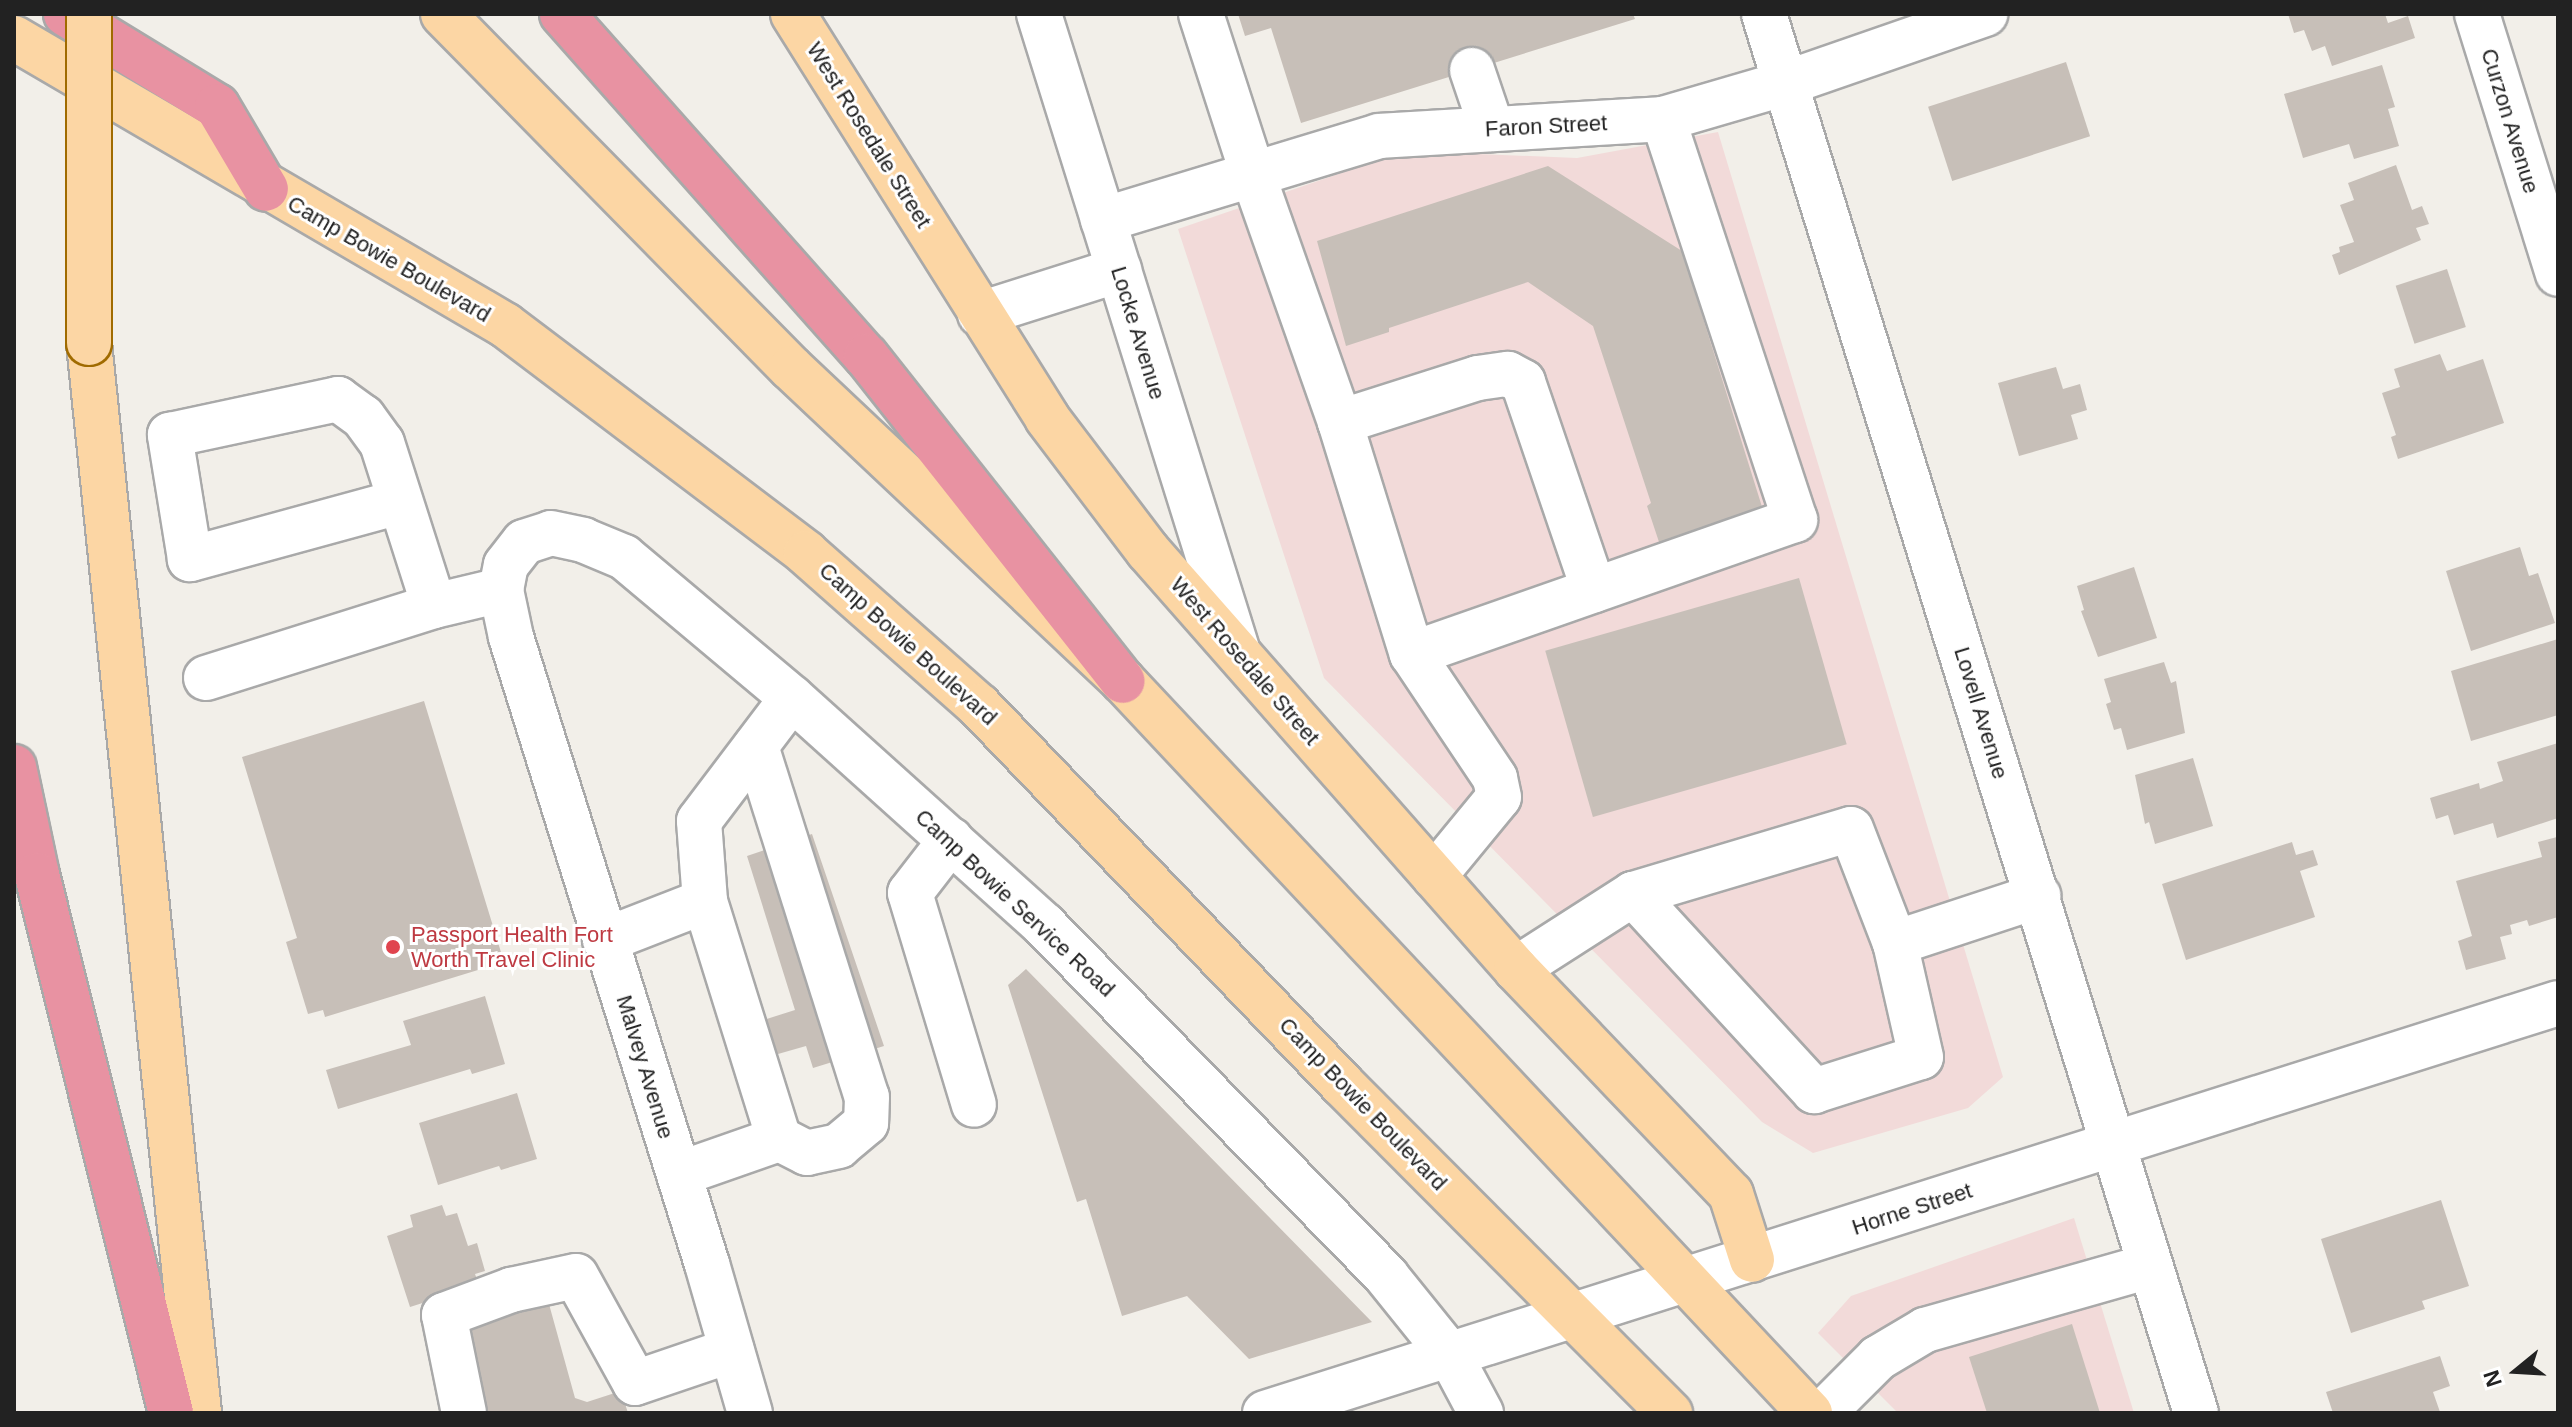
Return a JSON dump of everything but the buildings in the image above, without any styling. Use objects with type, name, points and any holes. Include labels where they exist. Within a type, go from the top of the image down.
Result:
[{"type":"highway","points":[[66,14],[217,106],[266,189]]},
{"type":"highway","points":[[562,14],[866,356],[1123,681]]},
{"type":"highway","points":[[14,767],[171,1413]]},
{"type":"main road","points":[[89,14],[89,343],[199,1413]]},
{"type":"main road","points":[[443,14],[791,368],[1123,681],[1810,1413]]},
{"type":"main road","name":"West Rosedale Street","points":[[793,14],[1047,418],[1148,551],[1516,969],[1731,1194],[1752,1260]]},
{"type":"main road","name":"Camp Bowie Boulevard","points":[[14,38],[266,189],[505,325],[817,563],[979,706],[1342,1084],[1670,1413]]},
{"type":"street","name":"Locke Avenue","points":[[1039,14],[1238,652]]},
{"type":"street","points":[[1201,14],[1252,172],[1340,422],[1412,654],[1495,778],[1499,797],[1434,876]]},
{"type":"street","name":"Lovell Avenue","points":[[1764,14],[2196,1413]]},
{"type":"street","name":"Faron Street","points":[[1103,220],[1252,172],[1379,136],[1663,119],[1786,83],[1985,14]]},
{"type":"street","name":"Curzon Avenue","points":[[2477,14],[2558,274]]},
{"type":"street","points":[[1472,70],[1492,129]]},
{"type":"street","points":[[1412,654],[1795,520],[1663,119]]},
{"type":"street","points":[[980,314],[1119,270]]},
{"type":"street","points":[[1340,422],[1478,378],[1508,374],[1523,382],[1594,590]]},
{"type":"street","points":[[399,502],[190,559],[170,435],[338,399],[363,417],[382,443],[434,606]]},
{"type":"street","name":"Camp Bowie Service Road","points":[[501,590],[506,565],[524,542],[551,533],[583,540],[624,557],[792,698],[1044,925],[1387,1277],[1450,1355]]},
{"type":"street","points":[[206,678],[434,606],[501,590]]},
{"type":"street","name":"Malvey Avenue","points":[[501,590],[511,637],[679,1174],[750,1413]]},
{"type":"street","points":[[756,746],[867,1097],[866,1123],[839,1146],[807,1153],[779,1139],[705,901],[699,821],[792,698]]},
{"type":"street","points":[[1516,969],[1633,894],[1851,829],[1895,943],[1921,1057],[1814,1091],[1633,894]]},
{"type":"street","points":[[951,840],[910,893],[974,1105]]},
{"type":"street","points":[[1895,943],[2038,896]]},
{"type":"street","points":[[605,940],[705,901]]},
{"type":"street","name":"Horne Street","points":[[1265,1413],[2558,1003]]},
{"type":"street","points":[[679,1174],[779,1139]]},
{"type":"street","points":[[1823,1413],[1878,1358],[1925,1330],[2150,1266]]},
{"type":"street","points":[[464,1413],[444,1315],[511,1290],[576,1276],[635,1383],[732,1350]]},
{"type":"street","points":[[1450,1355],[1481,1413]]},
{"type":"shaded area","points":[[1718,132],[2003,1077],[1968,1108],[1813,1153],[1762,1122],[1324,678],[1178,229],[1405,151],[1577,158]]},
{"type":"shaded area","points":[[2074,1218],[2134,1413],[1898,1413],[1818,1333],[1851,1296]]},
{"type":"place","name":"Passport Health Fort Worth Travel Clinic","points":[[393,947]]}]
